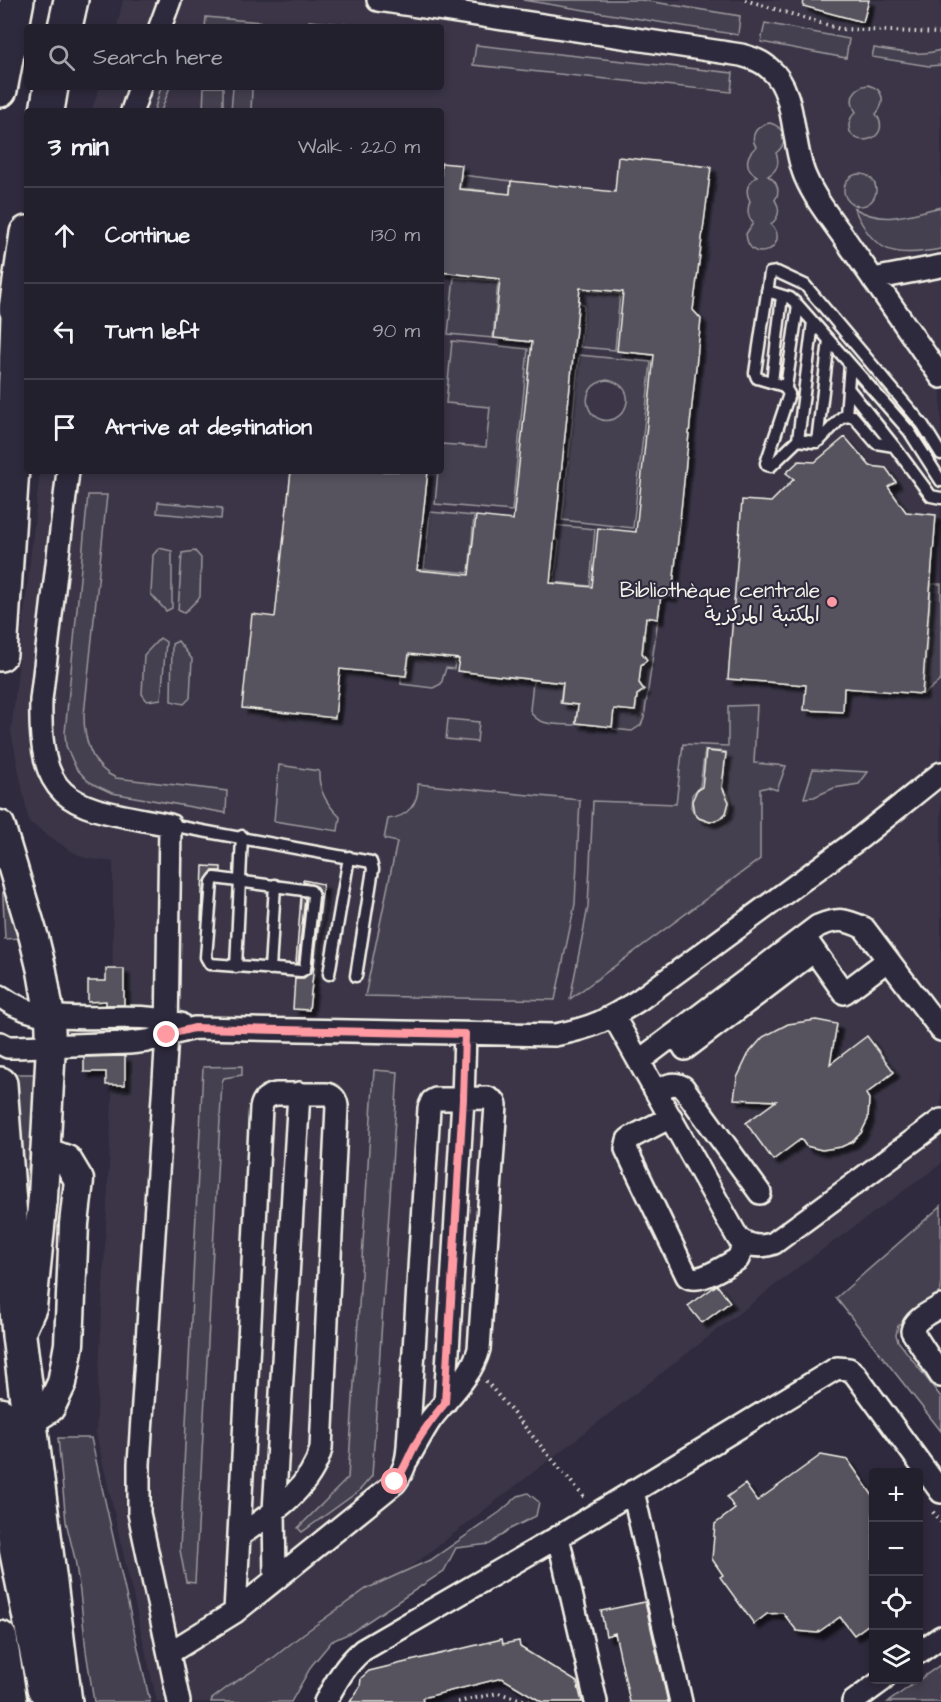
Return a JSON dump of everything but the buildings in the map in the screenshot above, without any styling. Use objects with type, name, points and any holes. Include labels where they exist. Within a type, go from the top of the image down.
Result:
[{"type":"highway","points":[[0,90],[17,0]]},
{"type":"highway","points":[[66,24],[71,0]]},
{"type":"highway","points":[[47,108],[50,90]]},
{"type":"highway","points":[[0,433],[24,254]]},
{"type":"highway","points":[[0,654],[13,452],[19,289]]},
{"type":"highway","points":[[0,1084],[19,1336],[15,1418],[16,1548],[47,1702]]},
{"type":"highway","points":[[15,1418],[65,1702]]},
{"type":"highway","points":[[0,1638],[10,1702]]},
{"type":"main road","points":[[0,825],[36,949],[50,1017],[51,1045],[43,1197],[32,1307],[19,1336]]},
{"type":"main road","points":[[15,1418],[50,1408],[62,1383],[69,1344],[74,1224],[79,1180],[68,1160],[45,1152]]},
{"type":"street","points":[[161,24],[170,0]]},
{"type":"street","points":[[378,0],[741,55],[761,62],[780,80],[784,90],[799,159],[810,185],[941,377]]},
{"type":"street","points":[[133,108],[139,90]]},
{"type":"street","points":[[873,279],[941,266]]},
{"type":"street","points":[[68,474],[41,700],[40,727],[44,756],[53,780],[74,802],[170,825],[167,1028],[139,1474],[139,1513],[179,1702]]},
{"type":"street","points":[[0,996],[20,1008],[50,1017],[116,1017],[167,1028],[555,1035],[585,1029],[614,1017],[639,1000],[860,838],[941,772]]},
{"type":"street","points":[[639,1061],[675,1034],[809,944],[818,926],[833,920],[848,921],[864,928],[941,1030]]},
{"type":"street","points":[[809,944],[844,993],[888,960]]},
{"type":"street","points":[[614,1017],[738,1238],[754,1247],[774,1243],[941,1120]]},
{"type":"street","points":[[0,1043],[8,1047],[129,1043],[167,1028]]},
{"type":"street","points":[[445,1403],[465,1034]]},
{"type":"street","points":[[657,1092],[677,1083],[683,1087],[760,1193]]},
{"type":"street","points":[[275,1579],[274,1511],[299,1094]]},
{"type":"street","points":[[235,1612],[261,1108],[268,1095],[327,1094],[336,1101],[337,1106],[321,1449],[317,1463],[303,1486],[274,1511],[239,1536]]},
{"type":"street","points":[[169,1653],[235,1612],[395,1482],[402,1474],[407,1460],[430,1421],[473,1365],[479,1349],[496,1105],[488,1098],[436,1099],[432,1101],[429,1108],[407,1460]]},
{"type":"street","points":[[670,1117],[632,1137],[628,1140],[626,1149],[687,1276],[699,1280],[738,1259],[744,1243]]},
{"type":"street","points":[[941,1306],[913,1325],[912,1331],[941,1376]]},
{"type":"street","points":[[325,1702],[351,1660],[363,1650],[558,1537],[829,1371],[842,1368],[849,1369],[855,1374],[941,1492]]},
{"type":"street","points":[[633,1491],[681,1702]]},
{"type":"street","points":[[558,1537],[596,1702]]},
{"type":"street","points":[[923,1649],[941,1636]]},
{"type":"street","points":[[853,1702],[878,1684]]},
{"type":"lane","points":[[786,387],[757,378],[754,373],[769,276],[774,272],[805,285],[923,425],[941,454]]},
{"type":"lane","points":[[767,291],[790,298],[798,304],[909,431],[941,481]]},
{"type":"lane","points":[[772,382],[782,296]]},
{"type":"lane","points":[[798,304],[786,387],[789,394],[767,465],[771,466],[798,440],[813,322]]},
{"type":"lane","points":[[817,442],[829,340]]},
{"type":"lane","points":[[846,416],[850,364]]},
{"type":"lane","points":[[848,388],[931,496],[941,498]]},
{"type":"lane","points":[[798,440],[817,442],[846,416],[854,416],[876,443],[894,446]]},
{"type":"lane","points":[[170,825],[369,860],[373,865],[356,976]]},
{"type":"lane","points":[[236,967],[242,837]]},
{"type":"lane","points":[[329,974],[349,857]]},
{"type":"lane","points":[[217,878],[275,885],[309,890],[313,896],[305,969],[301,971],[236,967],[213,965],[207,961],[213,880],[217,878]]},
{"type":"lane","points":[[270,969],[275,885]]},
{"type":"path","points":[[745,0],[840,29],[941,33]]},
{"type":"path","points":[[473,1365],[584,1498]]},
{"type":"path","points":[[458,1702],[498,1693],[530,1702]]},
{"type":"shaded area","points":[[123,0],[941,0],[941,1164],[800,1266],[236,1702],[157,1702],[96,1433],[112,1101],[113,862],[85,858],[69,850],[29,822],[11,732],[40,474],[444,474],[444,108],[92,108],[99,90],[444,90],[444,24],[118,24]]},
{"type":"shaded area","points":[[523,0],[641,0],[740,16],[738,35]]},
{"type":"shaded area","points":[[206,17],[260,22],[260,24],[205,24]]},
{"type":"shaded area","points":[[309,21],[340,24],[308,24]]},
{"type":"shaded area","points":[[765,23],[849,39],[846,58],[761,42]]},
{"type":"shaded area","points":[[476,45],[733,73],[731,92],[473,65]]},
{"type":"shaded area","points":[[874,48],[915,53],[940,50],[941,65],[929,66],[872,57]]},
{"type":"shaded area","points":[[868,85],[882,96],[881,105],[876,114],[880,123],[880,131],[869,139],[862,140],[855,138],[850,132],[849,124],[856,112],[852,103],[853,94],[859,88]]},
{"type":"shaded area","points":[[160,90],[169,90],[162,108],[155,108]]},
{"type":"shaded area","points":[[204,90],[223,90],[223,108],[203,108]]},
{"type":"shaded area","points":[[233,90],[252,90],[251,108],[231,108]]},
{"type":"shaded area","points":[[770,123],[779,128],[784,140],[776,153],[777,166],[768,176],[776,183],[778,190],[775,200],[778,213],[771,224],[776,232],[777,240],[774,246],[761,252],[749,245],[746,234],[753,223],[748,213],[750,201],[747,190],[751,181],[757,176],[748,166],[748,158],[756,147],[753,138],[756,131],[761,126]]},
{"type":"shaded area","points":[[860,174],[871,179],[876,190],[871,201],[860,206],[849,201],[844,190],[849,179]]},
{"type":"shaded area","points":[[462,175],[511,181],[505,236],[489,252],[496,192],[461,188]]},
{"type":"shaded area","points":[[941,207],[941,249],[911,253],[898,252],[878,244],[862,224],[854,208],[876,216],[897,217]]},
{"type":"shaded area","points":[[454,277],[498,281],[493,338],[448,334]]},
{"type":"shaded area","points":[[577,290],[620,294],[615,350],[580,347],[584,306],[576,297]]},
{"type":"shaded area","points":[[452,341],[528,349],[512,511],[435,504],[438,474],[444,474],[444,444],[486,447],[490,407],[446,403]]},
{"type":"shaded area","points":[[579,355],[651,362],[633,528],[562,520]],"holes":[[[607,380],[612,381],[626,392],[625,408],[614,419],[597,418],[588,406],[587,398],[590,390],[596,384]]]},
{"type":"shaded area","points":[[88,495],[107,495],[84,715],[85,733],[91,751],[100,767],[116,778],[227,791],[226,813],[112,793],[88,781],[76,768],[66,746],[65,733]]},
{"type":"shaded area","points":[[158,502],[222,508],[221,519],[157,513]]},
{"type":"shaded area","points":[[430,512],[474,516],[469,573],[424,569]]},
{"type":"shaded area","points":[[552,525],[595,529],[590,586],[554,582],[559,542],[551,533]]},
{"type":"shaded area","points":[[159,548],[172,551],[172,608],[166,611],[151,594],[153,555]]},
{"type":"shaded area","points":[[195,551],[201,558],[200,597],[184,613],[178,610],[182,553]]},
{"type":"shaded area","points":[[932,584],[941,584],[941,680],[924,694]]},
{"type":"shaded area","points":[[451,598],[462,615],[454,669],[446,668],[441,684],[433,688],[401,684],[401,677],[407,677],[410,655],[445,658]]},
{"type":"shaded area","points":[[541,608],[557,678],[562,686],[560,703],[578,705],[575,725],[543,722],[537,719],[530,710]]},
{"type":"shaded area","points":[[625,616],[658,619],[644,718],[641,725],[632,731],[613,729],[614,709],[636,711],[638,696],[645,690],[639,682],[641,666],[648,660],[643,653],[645,636],[623,633]]},
{"type":"shaded area","points":[[160,638],[166,642],[161,699],[147,701],[142,694],[144,655]]},
{"type":"shaded area","points":[[178,641],[192,659],[190,698],[184,704],[171,701],[172,644]]},
{"type":"shaded area","points":[[757,705],[754,763],[786,766],[777,790],[768,787],[760,789],[760,859],[570,999],[588,907],[593,801],[676,804],[683,744],[728,746],[728,706]],"holes":[[[705,750],[726,752],[723,788],[729,797],[730,806],[727,814],[721,819],[713,822],[705,821],[697,817],[691,807],[692,795],[700,786]]]},
{"type":"shaded area","points":[[448,719],[479,722],[477,742],[446,739]]},
{"type":"shaded area","points":[[279,765],[319,771],[324,796],[340,817],[338,831],[274,821]]},
{"type":"shaded area","points":[[813,769],[868,772],[859,784],[834,788],[814,797],[804,798]]},
{"type":"shaded area","points":[[418,784],[580,800],[575,904],[555,1000],[365,996],[397,842],[384,839],[388,819],[395,818],[411,808],[417,797]]},
{"type":"shaded area","points":[[2,878],[20,938],[5,939]]},
{"type":"shaded area","points":[[242,1066],[242,1075],[224,1078],[222,1082],[195,1583],[186,1582],[180,1550],[203,1067]]},
{"type":"shaded area","points":[[374,1070],[398,1072],[372,1476],[359,1491],[302,1532],[298,1528],[348,1478]]},
{"type":"shaded area","points":[[11,1074],[37,1074],[22,1228]]},
{"type":"shaded area","points":[[941,1206],[941,1291],[898,1326],[896,1335],[898,1341],[941,1397],[941,1431],[836,1298]]},
{"type":"shaded area","points":[[58,1438],[91,1438],[150,1702],[94,1702],[75,1559],[66,1522]]},
{"type":"shaded area","points":[[528,1493],[539,1502],[536,1516],[508,1530],[490,1544],[456,1548],[444,1571],[352,1632],[332,1641],[312,1665],[291,1702],[211,1702],[229,1686],[273,1658],[366,1589],[432,1559],[500,1512],[518,1496]]},
{"type":"shaded area","points":[[940,1665],[941,1702],[888,1702],[913,1684],[923,1684],[923,1677]]},
{"type":"place","name":"Bibliothèque centrale المكتبة المركزية","points":[[832,602]]},
{"type":"route","points":[[167,1035],[194,1028],[465,1034],[445,1403],[423,1432],[402,1474],[395,1482]]}]
